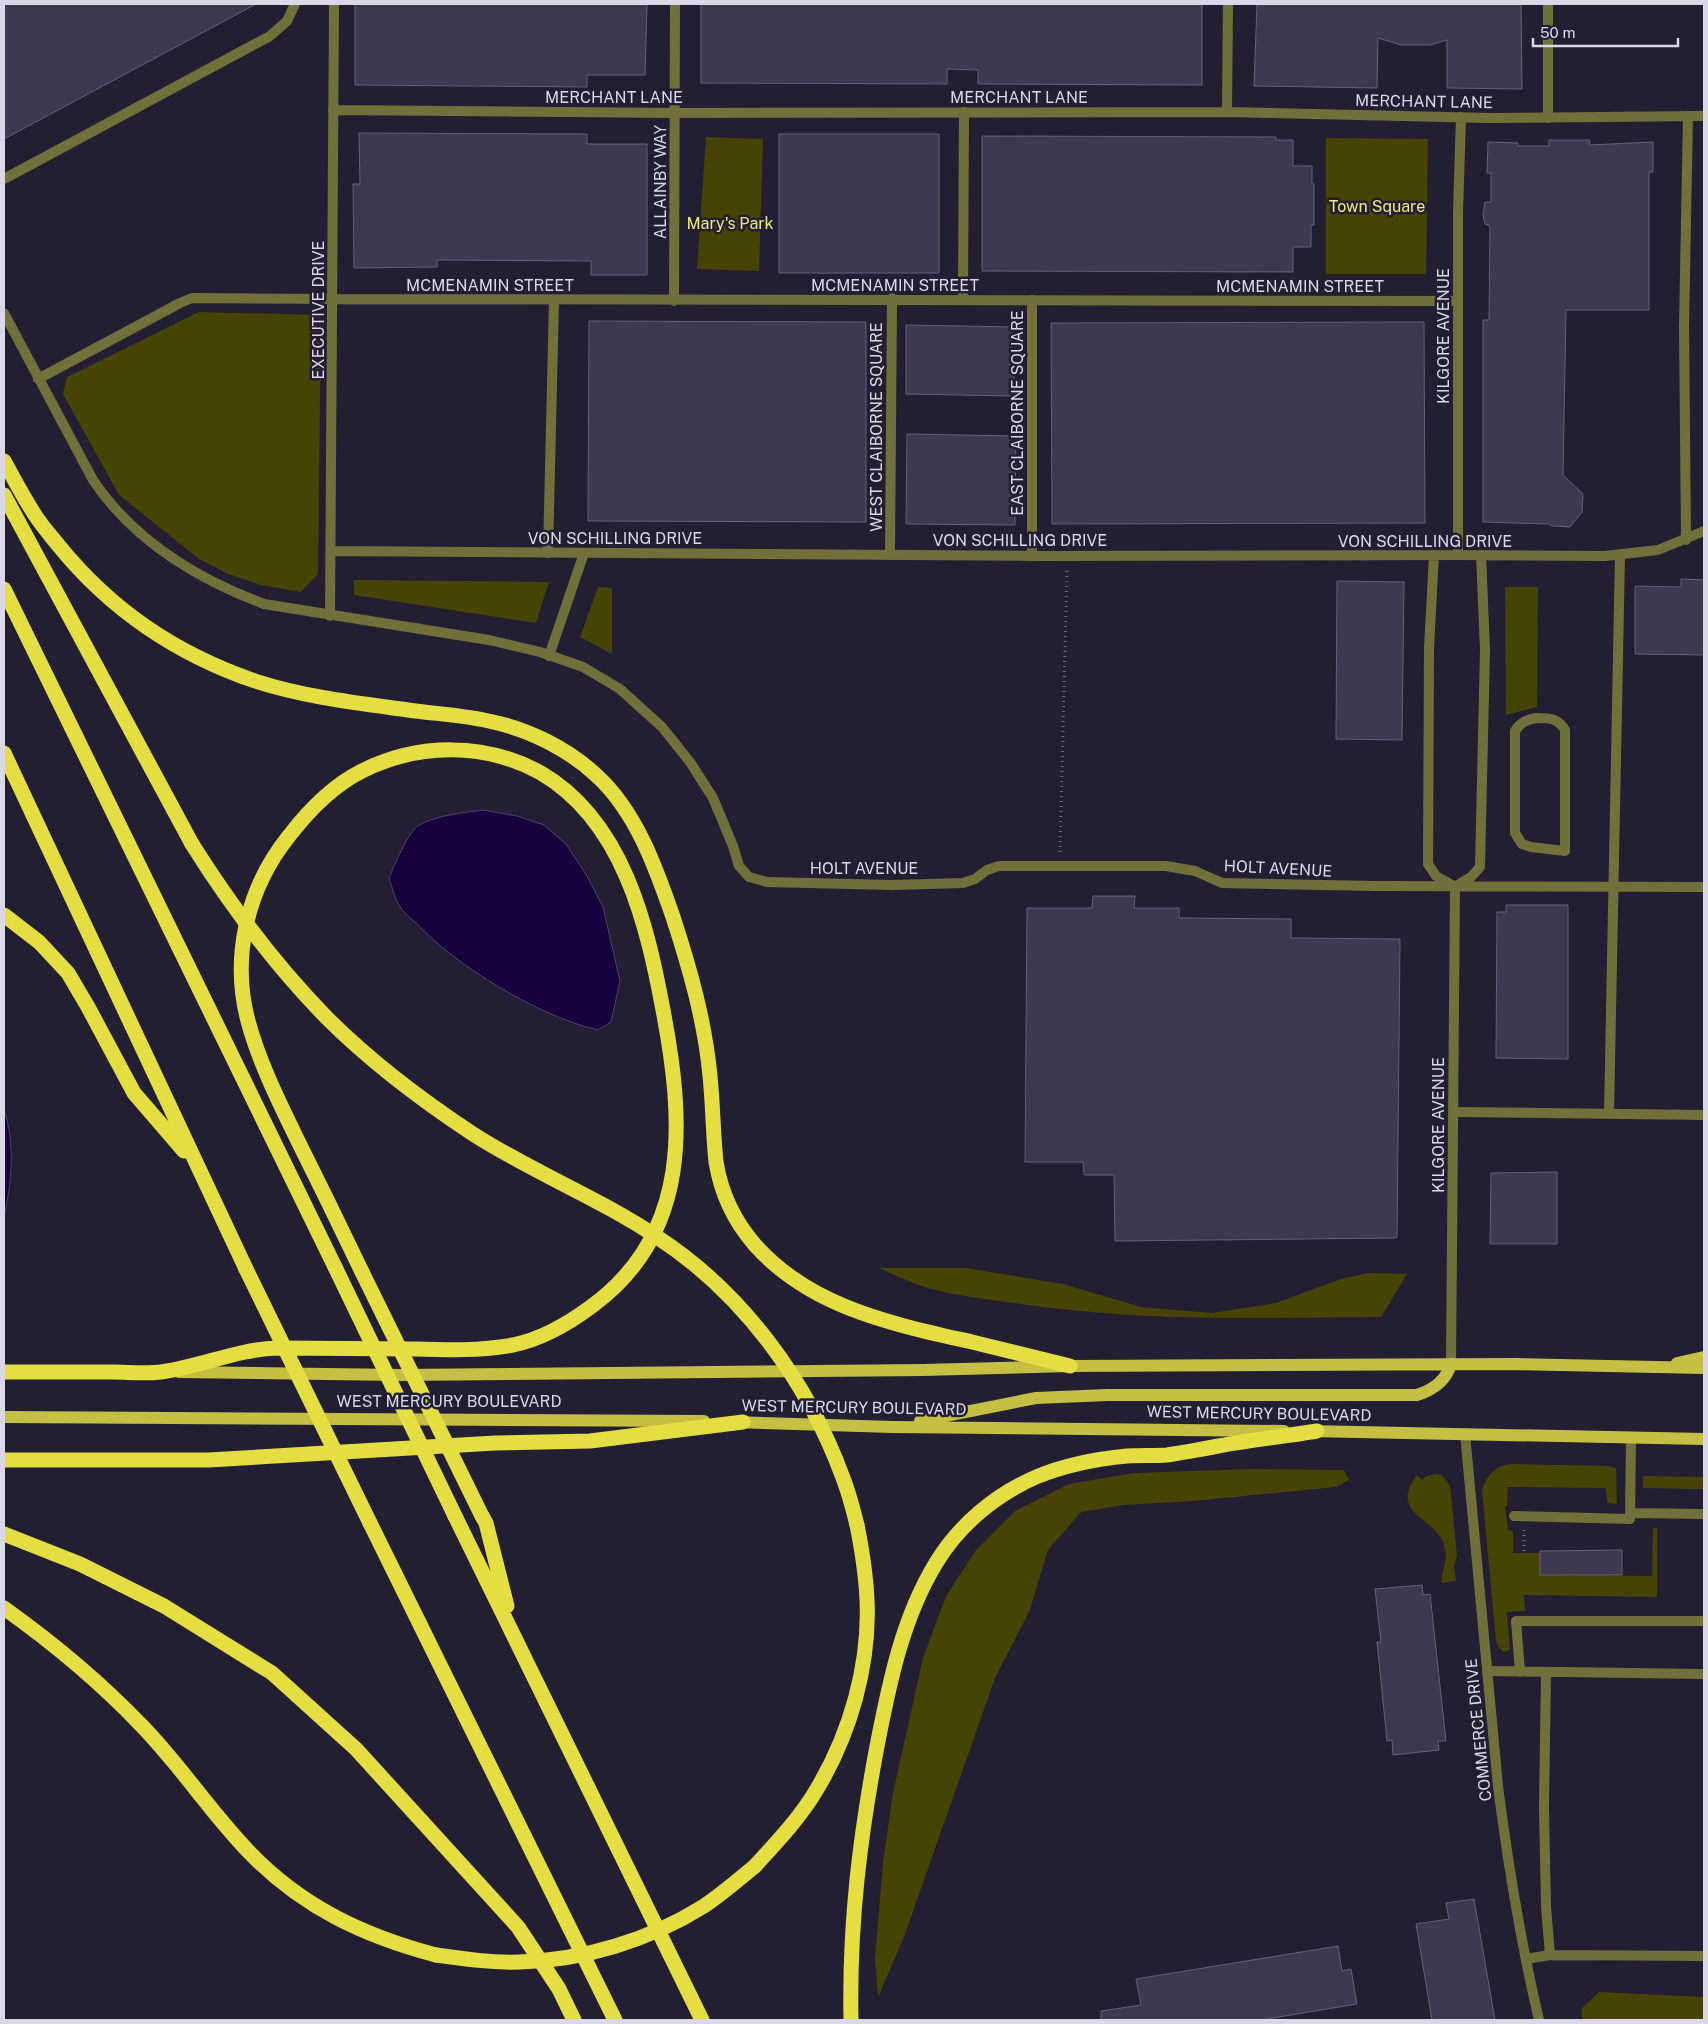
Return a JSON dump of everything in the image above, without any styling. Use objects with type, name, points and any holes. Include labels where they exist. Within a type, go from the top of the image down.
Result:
[{"type":"highway","points":[[4,461],[36,518],[82,575],[136,621],[176,646],[213,664],[257,681],[299,692],[408,710],[492,721],[534,735],[570,754],[597,775],[620,801],[641,838],[668,904],[684,950],[699,1009],[710,1073],[716,1163],[722,1188],[731,1210],[745,1234],[765,1257],[785,1274],[806,1289],[832,1302],[904,1326],[1070,1366]]},
{"type":"highway","points":[[4,496],[192,844],[215,880],[277,962],[329,1020],[382,1066],[474,1134],[658,1237],[721,1288],[764,1336],[795,1380],[829,1444],[844,1478],[857,1525],[864,1562],[867,1602],[861,1677],[838,1749],[816,1790],[787,1831],[755,1866],[704,1906],[638,1939],[564,1958],[520,1962],[472,1960],[436,1955],[400,1945],[327,1914],[288,1888],[250,1853],[178,1764],[142,1725],[67,1656],[4,1608]]},
{"type":"highway","points":[[4,589],[702,2020]]},
{"type":"highway","points":[[160,1372],[269,1348],[478,1350],[516,1344],[545,1335],[580,1315],[610,1293],[632,1269],[651,1241],[661,1220],[673,1177],[676,1147],[672,1064],[655,968],[637,904],[617,854],[596,821],[572,796],[542,774],[510,759],[477,751],[439,750],[414,752],[387,759],[356,774],[328,792],[308,812],[273,856],[260,881],[248,916],[243,942],[242,965],[247,1018],[279,1102],[362,1272],[482,1516],[486,1523],[514,1636]]},
{"type":"highway","points":[[4,753],[246,1269],[615,2020]]},
{"type":"highway","points":[[4,915],[39,942],[68,973],[134,1093],[196,1165]]},
{"type":"highway","points":[[4,1366],[34,1372]]},
{"type":"highway","name":"WEST MERCURY BOULEVARD","points":[[4,1372],[160,1372]]},
{"type":"highway","points":[[4,1460],[209,1460],[496,1443],[590,1441],[744,1422]]},
{"type":"highway","points":[[852,2020],[851,1985],[856,1882],[862,1829],[884,1712],[900,1645],[916,1601],[936,1563],[960,1529],[1010,1490],[1034,1478],[1061,1468],[1095,1460],[1166,1455],[1317,1431]]},
{"type":"highway","points":[[4,1534],[80,1564],[164,1606],[272,1673],[356,1749],[518,1927],[559,1989],[574,2020]]},
{"type":"main road","points":[[1658,1367],[1704,1357]]},
{"type":"main road","name":"WEST MERCURY BOULEVARD","points":[[160,1372],[399,1375],[923,1370],[1070,1366],[1451,1364],[1704,1368]]},
{"type":"main road","points":[[893,1426],[1036,1398],[1107,1395],[1417,1395],[1429,1392],[1437,1385],[1445,1377],[1451,1364]]},
{"type":"main road","name":"WEST MERCURY BOULEVARD","points":[[4,1417],[744,1422],[1704,1439]]},
{"type":"street","points":[[4,178],[270,36],[287,21],[295,4]]},
{"type":"street","name":"EXECUTIVE DRIVE","points":[[330,616],[334,4]]},
{"type":"street","name":"ALLAINBY WAY","points":[[674,300],[675,4]]},
{"type":"street","points":[[1227,112],[1228,4]]},
{"type":"street","points":[[1548,4],[1548,118]]},
{"type":"street","name":"MERCHANT LANE","points":[[334,110],[1227,112],[1548,118],[1704,116]]},
{"type":"street","points":[[964,112],[964,300]]},
{"type":"street","points":[[1686,540],[1684,326],[1688,116]]},
{"type":"street","name":"KILGORE AVENUE","points":[[1458,554],[1458,301],[1461,117]]},
{"type":"street","name":"MCMENAMIN STREET","points":[[38,379],[192,298],[554,300],[892,298],[964,300],[1458,301]]},
{"type":"street","name":"WEST CLAIBORNE SQUARE","points":[[890,555],[892,298]]},
{"type":"street","points":[[548,552],[554,300]]},
{"type":"street","name":"EAST CLAIBORNE SQUARE","points":[[1032,300],[1032,556]]},
{"type":"street","points":[[4,314],[93,480],[107,501],[126,522],[177,562],[237,594],[264,604],[489,640],[549,656],[584,553]]},
{"type":"street","name":"VON SCHILLING DRIVE","points":[[330,551],[1032,556],[1458,554],[1556,557],[1620,555],[1658,550],[1704,531]]},
{"type":"street","points":[[1434,555],[1429,648],[1428,864],[1436,876],[1455,886],[1471,877],[1480,867],[1485,650],[1481,555]]},
{"type":"street","points":[[1610,1114],[1620,555]]},
{"type":"street","name":"HOLT AVENUE","points":[[549,656],[583,667],[620,689],[662,726],[690,762],[713,798],[733,846],[739,866],[749,877],[767,882],[892,885],[963,882],[975,879],[987,870],[999,866],[1059,866],[1179,867],[1196,871],[1222,883],[1704,887]]},
{"type":"street","points":[[1553,718],[1560,721],[1565,730],[1565,851],[1531,847],[1522,844],[1515,833],[1515,731],[1526,720],[1553,718]]},
{"type":"street","name":"KILGORE AVENUE","points":[[1451,1364],[1455,886]]},
{"type":"street","points":[[1454,1112],[1704,1115]]},
{"type":"street","name":"COMMERCE DRIVE","points":[[1465,1434],[1504,1837],[1539,2020]]},
{"type":"street","points":[[1519,1516],[1630,1519],[1631,1438]]},
{"type":"street","points":[[1630,1513],[1704,1514]]},
{"type":"street","points":[[1520,1672],[1516,1621],[1704,1621]]},
{"type":"street","points":[[1487,1671],[1704,1674]]},
{"type":"street","points":[[1546,1672],[1545,1838],[1546,1907],[1550,1955]]},
{"type":"street","points":[[1526,1959],[1550,1955],[1704,1956]]},
{"type":"path","points":[[1059,866],[1067,565]]},
{"type":"path","points":[[1519,1516],[1524,1551]]},
{"type":"green space","name":"Mary's Park","points":[[706,137],[763,139],[759,271],[697,269]]},
{"type":"green space","name":"Town Square","points":[[1326,138],[1428,139],[1426,274],[1326,274]]},
{"type":"green space","points":[[199,312],[321,315],[318,574],[301,592],[261,585],[228,574],[199,559],[119,495],[63,394],[67,377]]},
{"type":"green space","points":[[354,580],[549,582],[536,623],[354,595]]},
{"type":"green space","points":[[598,587],[612,588],[612,654],[580,637]]},
{"type":"green space","points":[[1505,587],[1538,587],[1537,707],[1506,715]]},
{"type":"green space","points":[[879,1268],[966,1268],[1063,1284],[1141,1307],[1212,1313],[1276,1303],[1341,1279],[1368,1273],[1407,1274],[1381,1317],[1201,1318],[1111,1314],[974,1298],[928,1288]]},
{"type":"green space","points":[[1510,1464],[1610,1466],[1616,1469],[1617,1504],[1607,1503],[1606,1488],[1508,1487],[1507,1506],[1505,1506],[1508,1530],[1513,1531],[1513,1553],[1540,1553],[1540,1575],[1652,1576],[1653,1528],[1657,1528],[1657,1597],[1524,1595],[1525,1611],[1507,1612],[1510,1650],[1504,1652],[1499,1648],[1496,1641],[1482,1490],[1492,1472]]},
{"type":"green space","points":[[1252,1469],[1344,1470],[1349,1480],[1336,1487],[1193,1501],[1124,1505],[1081,1512],[1048,1550],[1029,1612],[995,1678],[904,1937],[878,1997],[875,1958],[883,1863],[893,1793],[923,1658],[946,1596],[976,1550],[1015,1511],[1069,1484],[1135,1473]]},
{"type":"green space","points":[[1417,1475],[1422,1480],[1427,1476],[1442,1475],[1450,1486],[1457,1556],[1454,1566],[1456,1581],[1442,1583],[1446,1556],[1444,1545],[1432,1527],[1410,1507],[1408,1499],[1409,1488]]},
{"type":"green space","points":[[1643,1476],[1704,1477],[1704,1489],[1643,1488]]},
{"type":"green space","points":[[1599,1992],[1704,1997],[1704,2020],[1582,2020],[1582,2008]]},
{"type":"shaded area","points":[[483,810],[517,816],[544,825],[566,844],[587,876],[603,907],[620,981],[611,1022],[598,1030],[551,1014],[500,988],[453,956],[403,911],[398,904],[389,878],[402,850],[415,829],[419,825],[442,817]]},
{"type":"shaded area","points":[[4,1110],[10,1135],[11,1163],[9,1190],[4,1216]]},
{"type":"building","points":[[4,4],[256,4],[4,139]]},
{"type":"building","points":[[355,4],[647,4],[645,75],[587,75],[587,87],[355,85]]},
{"type":"building","points":[[701,4],[1202,4],[1202,85],[978,84],[978,70],[947,69],[947,84],[701,83]]},
{"type":"building","points":[[1257,4],[1521,4],[1522,89],[1447,88],[1447,40],[1430,45],[1401,45],[1378,38],[1377,88],[1254,86]]},
{"type":"building","points":[[359,133],[587,134],[587,144],[647,144],[647,275],[591,275],[591,261],[437,260],[437,267],[354,268],[353,184],[360,184]]},
{"type":"building","points":[[779,134],[939,134],[939,273],[779,273]]},
{"type":"building","points":[[982,136],[1276,137],[1276,140],[1293,140],[1293,166],[1312,166],[1314,225],[1311,225],[1311,247],[1293,247],[1293,272],[982,271]]},
{"type":"building","points":[[1549,140],[1590,140],[1589,145],[1653,142],[1653,172],[1649,172],[1649,310],[1566,310],[1563,475],[1583,494],[1582,512],[1570,527],[1552,526],[1549,524],[1483,522],[1483,320],[1489,320],[1490,226],[1485,224],[1483,215],[1485,202],[1491,202],[1491,173],[1487,173],[1488,142],[1518,143],[1518,146],[1549,146]]},
{"type":"building","points":[[589,321],[866,322],[866,522],[588,521]]},
{"type":"building","points":[[1424,322],[1425,523],[1052,524],[1051,323]]},
{"type":"building","points":[[906,325],[1015,327],[1014,396],[906,394]]},
{"type":"building","points":[[907,434],[1016,436],[1015,525],[906,524]]},
{"type":"building","points":[[1681,579],[1704,580],[1704,655],[1635,654],[1635,586],[1681,587]]},
{"type":"building","points":[[1337,581],[1404,582],[1402,740],[1336,739]]},
{"type":"building","points":[[1093,896],[1135,896],[1134,908],[1179,908],[1179,918],[1291,919],[1291,938],[1400,939],[1397,1238],[1115,1241],[1114,1175],[1084,1175],[1083,1162],[1025,1162],[1027,908],[1092,908]]},
{"type":"building","points":[[1506,905],[1568,905],[1568,1059],[1496,1058],[1497,912],[1506,912]]},
{"type":"building","points":[[1557,1172],[1557,1244],[1490,1244],[1491,1173]]},
{"type":"building","points":[[1622,1550],[1622,1575],[1540,1575],[1540,1551]]},
{"type":"building","points":[[1422,1585],[1423,1595],[1430,1594],[1446,1741],[1438,1741],[1439,1750],[1393,1755],[1392,1740],[1387,1741],[1377,1642],[1381,1642],[1375,1589]]},
{"type":"building","points":[[1474,1899],[1495,2020],[1432,2020],[1416,1924],[1449,1919],[1446,1903]]},
{"type":"building","points":[[1338,1946],[1342,1971],[1351,1969],[1357,2004],[1261,2020],[1101,2020],[1101,2011],[1141,2005],[1136,1979]]}]
